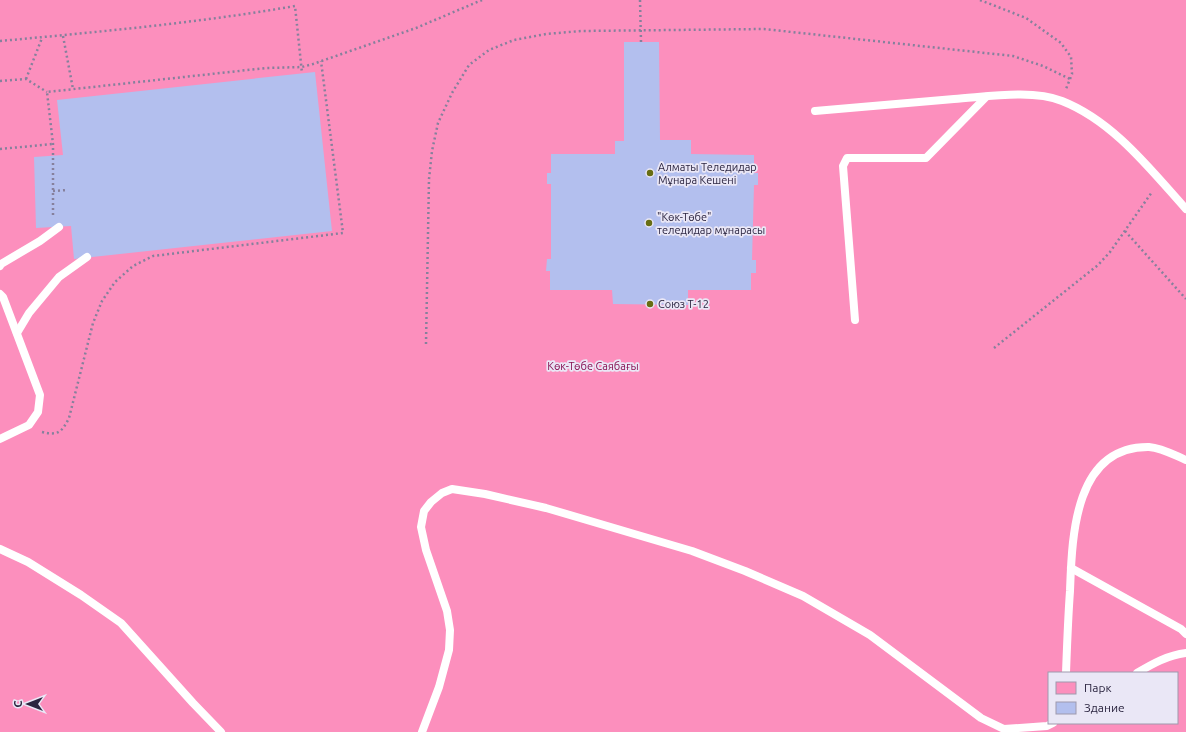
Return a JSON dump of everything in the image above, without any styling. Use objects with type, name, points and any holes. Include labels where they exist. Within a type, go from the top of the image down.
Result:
[{"type":"lane","points":[[815,111],[986,97],[1034,94],[1045,95],[1062,100],[1087,113],[1119,137],[1186,209]]},
{"type":"lane","points":[[855,320],[843,166],[847,158],[926,158],[986,97]]},
{"type":"lane","points":[[0,266],[40,241],[56,224]]},
{"type":"lane","points":[[17,333],[29,313],[60,277],[87,257]]},
{"type":"lane","points":[[0,294],[17,333],[40,395],[38,412],[29,425],[0,439]]},
{"type":"lane","points":[[1066,672],[1071,548],[1075,522],[1082,494],[1096,472],[1111,456],[1132,449],[1150,447],[1186,460]]},
{"type":"lane","points":[[422,732],[439,687],[449,650],[450,630],[447,611],[426,550],[421,527],[424,511],[431,502],[442,493],[452,489],[485,494],[546,508],[692,551],[745,571],[803,596],[870,635],[981,718],[1004,730],[1047,726],[1051,724]]},
{"type":"lane","points":[[0,549],[28,562],[81,595],[121,623],[221,732]]},
{"type":"lane","points":[[1070,568],[1181,629],[1186,634]]},
{"type":"lane","points":[[1139,672],[1174,654],[1186,654]]},
{"type":"path","points":[[0,81],[26,79],[47,92],[266,68],[302,67],[416,28],[482,0]]},
{"type":"path","points":[[640,0],[641,42]]},
{"type":"path","points":[[980,0],[1026,18],[1061,43],[1070,57],[1072,74],[1062,100]]},
{"type":"path","points":[[0,42],[244,15],[295,6],[302,74]]},
{"type":"path","points":[[426,344],[429,179],[432,152],[438,123],[452,93],[470,65],[489,50],[514,40],[546,34],[581,31],[764,28],[1013,56],[1043,66],[1070,79]]},
{"type":"path","points":[[63,36],[73,88]]},
{"type":"path","points":[[26,79],[42,38]]},
{"type":"path","points":[[29,425],[48,434],[57,434],[64,429],[69,418],[93,324],[102,301],[115,282],[133,266],[153,256],[343,233],[321,61]]},
{"type":"path","points":[[47,92],[53,144],[53,191],[56,224]]},
{"type":"path","points":[[0,149],[53,144]]},
{"type":"path","points":[[994,348],[1098,265],[1110,252],[1160,180]]},
{"type":"path","points":[[53,191],[67,190]]},
{"type":"path","points":[[1125,231],[1186,300]]},
{"type":"green space","name":"Көк-Төбе Саябағы","points":[[0,0],[1186,0],[1186,732],[0,732]]},
{"type":"building","name":"Алматы Теледидар Мұнара Кешені","points":[[624,42],[659,42],[660,140],[691,140],[691,154],[754,155],[754,173],[758,173],[758,185],[754,185],[752,260],[756,260],[756,273],[751,273],[751,290],[688,290],[688,305],[613,304],[612,290],[550,290],[550,271],[546,271],[547,259],[551,259],[551,184],[547,184],[547,173],[551,173],[551,154],[615,154],[615,141],[624,141]]},
{"type":"building","points":[[315,72],[332,231],[74,259],[71,226],[36,228],[34,157],[63,155],[57,100]]},
{"type":"place","name":"Алматы Теледидар Мұнара Кешені","points":[[650,173]]},
{"type":"place","name":"\"Көк-Төбе\" теледидар мұнарасы","points":[[649,223]]},
{"type":"place","name":"Союз Т-12","points":[[650,304]]}]
